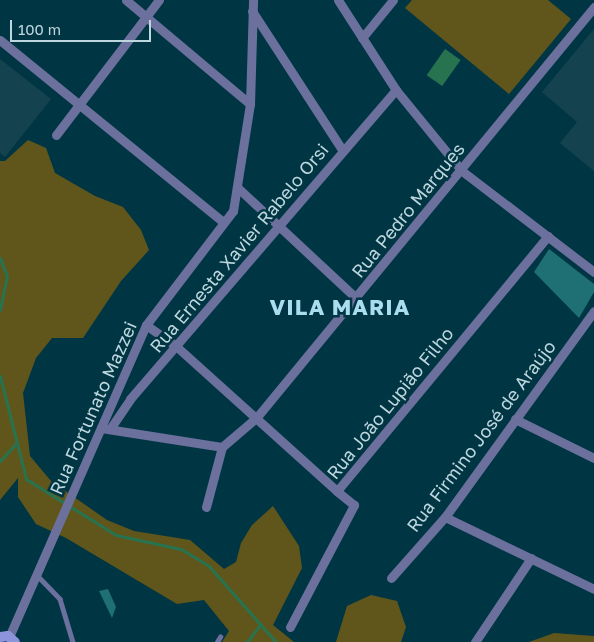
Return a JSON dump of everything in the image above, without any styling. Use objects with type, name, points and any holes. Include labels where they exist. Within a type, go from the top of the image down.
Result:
[{"type":"street","points":[[126,0],[250,104]]},
{"type":"street","points":[[56,135],[160,0]]},
{"type":"street","name":"Rua Fortunato Mazzei","points":[[5,638],[73,493],[106,428],[146,325],[233,211],[250,104],[253,0]]},
{"type":"street","points":[[338,0],[396,90],[462,171],[594,272]]},
{"type":"street","points":[[362,38],[393,0]]},
{"type":"street","name":"Rua Pedro Marques","points":[[222,447],[257,417],[357,299],[594,7]]},
{"type":"street","points":[[252,11],[343,151]]},
{"type":"street","points":[[0,40],[79,107],[223,222]]},
{"type":"street","name":"Rua Ernesta Xavier Rabelo Orsi","points":[[106,428],[396,90]]},
{"type":"street","points":[[238,188],[357,299]]},
{"type":"street","name":"Rua João Lupião Filho","points":[[290,627],[354,505],[337,492],[548,236]]},
{"type":"street","name":"Rua Firmino José de Araújo","points":[[391,578],[445,517],[594,311]]},
{"type":"street","points":[[146,325],[177,347],[257,417],[337,492]]},
{"type":"street","points":[[515,419],[594,458]]},
{"type":"street","points":[[106,428],[222,447],[206,507]]},
{"type":"street","points":[[445,517],[594,589]]},
{"type":"street","points":[[475,642],[531,558]]},
{"type":"lane","points":[[36,574],[60,600],[73,642]]},
{"type":"lane","points":[[217,642],[220,636]]},
{"type":"shaded area","points":[[412,0],[548,0],[571,19],[509,94],[405,8]]},
{"type":"shaded area","points":[[594,29],[594,171],[560,143],[577,122],[542,92]]},
{"type":"shaded area","points":[[445,49],[461,60],[442,86],[427,75]]},
{"type":"shaded area","points":[[0,59],[51,99],[5,157],[0,153]]},
{"type":"shaded area","points":[[28,140],[46,148],[55,173],[95,196],[123,207],[141,230],[149,250],[121,281],[83,338],[52,338],[36,358],[23,393],[30,456],[51,481],[107,520],[134,531],[190,540],[224,569],[236,562],[241,543],[252,525],[273,506],[299,546],[302,568],[273,625],[294,642],[222,642],[229,631],[204,600],[177,604],[66,538],[36,524],[18,497],[18,478],[0,500],[0,161],[5,161]]},
{"type":"shaded area","points":[[371,595],[397,601],[406,627],[401,642],[336,642],[347,606]]},
{"type":"shaded area","points":[[554,633],[594,636],[594,642],[529,642]]},
{"type":"building","points":[[549,249],[594,284],[594,292],[579,318],[534,272]]},
{"type":"building","points":[[108,589],[116,607],[112,618],[99,591]]},
{"type":"waterway","points":[[0,258],[7,276],[0,310]]},
{"type":"waterway","points":[[0,376],[26,479],[116,535],[181,549],[208,565],[276,642]]},
{"type":"waterway","points":[[0,461],[16,443]]},
{"type":"waterway","points":[[247,642],[260,625]]},
{"type":"district","name":"VILA MARIA","points":[[340,307]]}]
